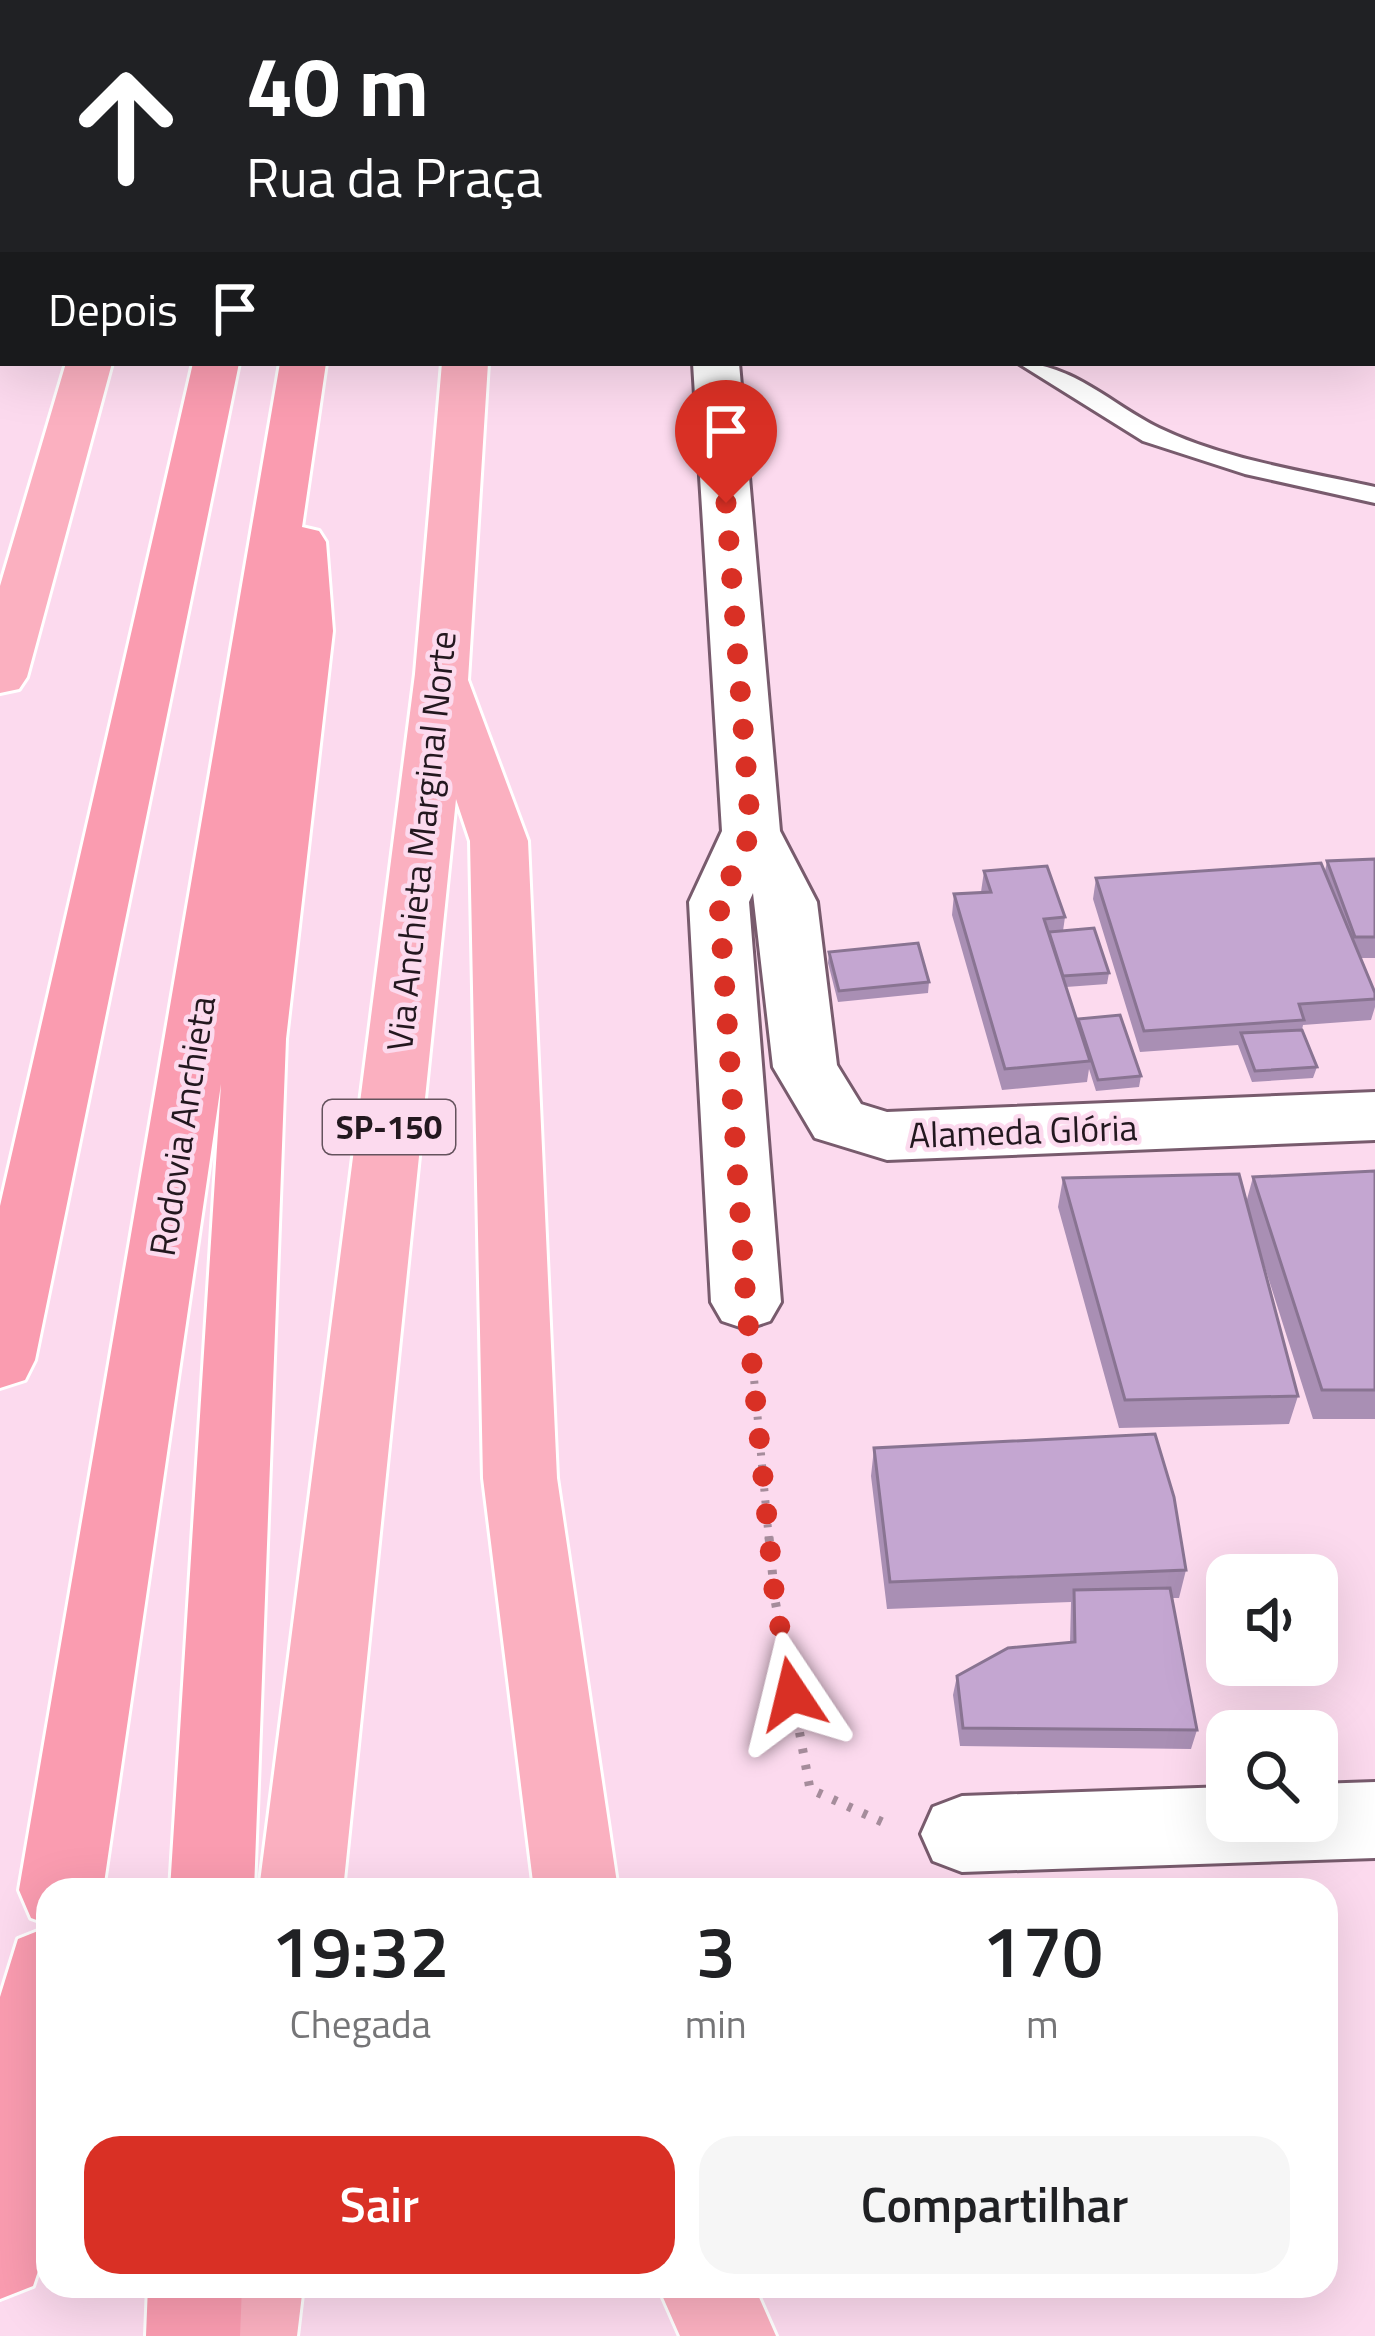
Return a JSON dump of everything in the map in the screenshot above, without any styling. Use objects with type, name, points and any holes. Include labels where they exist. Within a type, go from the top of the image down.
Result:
[{"type":"highway","points":[[0,677],[87,366]]},
{"type":"highway","points":[[0,1360],[215,366]]},
{"type":"highway","name":"Via Anchieta Marginal Norte","points":[[302,1878],[442,674],[465,366]]},
{"type":"highway","points":[[213,1878],[255,1039],[307,632],[298,392]]},
{"type":"highway","name":"Rodovia Anchieta","points":[[63,1878],[298,392]]},
{"type":"highway","points":[[442,674],[500,841],[520,1478],[574,1878]]},
{"type":"highway","points":[[0,2253],[36,2039]]},
{"type":"highway","points":[[193,2336],[195,2298]]},
{"type":"highway","points":[[250,2336],[255,2298]]},
{"type":"highway","points":[[711,2298],[729,2336]]},
{"type":"street","points":[[716,366],[751,832],[719,902],[746,1302]]},
{"type":"street","name":"Alameda Glória","points":[[751,832],[788,902],[806,1067],[838,1120],[887,1136],[1375,1116]]},
{"type":"street","points":[[962,1834],[1375,1820]]},
{"type":"lane","points":[[1036,366],[1152,434],[1254,468],[1375,495]]},
{"type":"path","points":[[746,1302],[775,1600],[809,1789],[897,1828],[962,1834]]},
{"type":"building","points":[[1375,859],[1375,937],[1355,937],[1327,861]]},
{"type":"building","points":[[1321,863],[1375,999],[1299,1004],[1304,1020],[1144,1031],[1096,878]]},
{"type":"building","points":[[1047,866],[1065,917],[1044,919],[1090,1061],[1005,1069],[954,894],[991,892],[984,871]]},
{"type":"building","points":[[1094,928],[1109,973],[1063,976],[1049,932]]},
{"type":"building","points":[[918,943],[929,982],[839,991],[829,952]]},
{"type":"building","points":[[1120,1015],[1141,1076],[1098,1080],[1078,1019]]},
{"type":"building","points":[[1302,1030],[1317,1067],[1255,1071],[1241,1033]]},
{"type":"building","points":[[1375,1171],[1375,1390],[1322,1390],[1253,1177]]},
{"type":"building","points":[[1239,1174],[1298,1396],[1125,1400],[1063,1178]]},
{"type":"building","points":[[1155,1434],[1174,1497],[1186,1570],[890,1582],[874,1448]]},
{"type":"building","points":[[1170,1588],[1197,1730],[963,1728],[957,1676],[1008,1648],[1075,1642],[1074,1590]]},
{"type":"route","points":[[726,503],[751,832],[719,902],[746,1302],[775,1600],[792,1694]]}]
